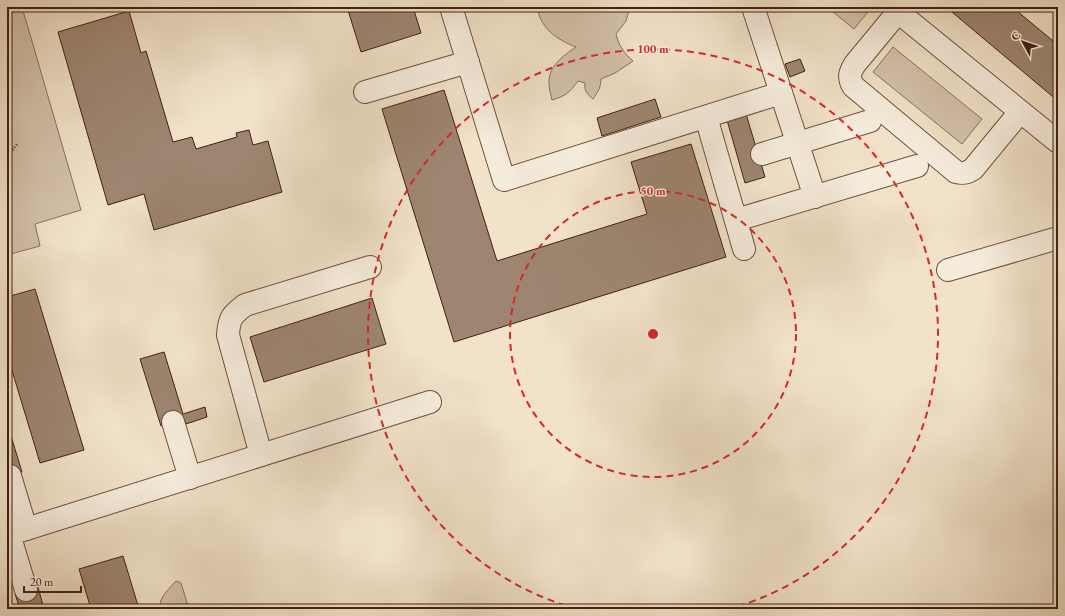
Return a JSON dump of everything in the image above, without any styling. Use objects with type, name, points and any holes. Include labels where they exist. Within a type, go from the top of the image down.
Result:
[{"type":"street","points":[[451,7],[504,180],[782,94]]},
{"type":"street","points":[[753,7],[815,197]]},
{"type":"street","points":[[1020,112],[973,169],[967,173],[961,174],[956,172],[853,86],[849,79],[850,72],[898,12],[1058,142]]},
{"type":"street","points":[[365,92],[468,62]]},
{"type":"street","points":[[706,117],[744,249]]},
{"type":"street","points":[[762,154],[870,121]]},
{"type":"street","points":[[736,220],[917,166]]},
{"type":"street","points":[[948,270],[1058,238]]},
{"type":"street","points":[[261,455],[228,335],[228,322],[235,312],[245,305],[370,267]]},
{"type":"street","points":[[14,532],[430,402]]},
{"type":"street","points":[[173,422],[190,478]]},
{"type":"street","points":[[10,476],[14,532],[26,590]]},
{"type":"path","points":[[7,157],[17,144]]},
{"type":"shaded area","points":[[7,7],[22,7],[81,210],[35,224],[40,246],[7,255],[7,196],[12,195],[7,178]]},
{"type":"shaded area","points":[[537,7],[630,7],[626,21],[616,34],[622,49],[633,61],[615,73],[601,79],[599,89],[593,99],[586,92],[585,83],[578,81],[567,93],[552,100],[549,84],[551,72],[561,58],[576,47],[556,37],[550,32],[542,21]]},
{"type":"shaded area","points":[[827,7],[872,7],[854,29]]},
{"type":"shaded area","points":[[893,47],[982,119],[962,144],[873,72]]},
{"type":"shaded area","points":[[176,581],[181,583],[189,609],[160,609],[162,597]]},
{"type":"building","points":[[347,7],[413,7],[421,33],[361,52]]},
{"type":"building","points":[[946,7],[1012,7],[1058,45],[1058,101]]},
{"type":"building","points":[[129,11],[141,53],[146,51],[173,142],[192,137],[196,149],[237,137],[236,133],[249,130],[253,145],[268,141],[282,192],[154,230],[144,194],[108,205],[58,32]]},
{"type":"building","points":[[800,59],[805,71],[790,77],[785,64]]},
{"type":"building","points":[[444,90],[497,261],[647,214],[631,162],[691,144],[726,257],[454,342],[382,109]]},
{"type":"building","points":[[655,99],[661,117],[602,136],[597,118]]},
{"type":"building","points":[[746,114],[765,177],[745,183],[727,120]]},
{"type":"building","points":[[35,289],[84,450],[40,463],[7,354],[7,297]]},
{"type":"building","points":[[372,298],[386,344],[264,382],[250,337]]},
{"type":"building","points":[[164,352],[183,414],[205,407],[207,417],[186,424],[184,419],[161,426],[140,359]]},
{"type":"building","points":[[7,423],[22,472],[7,477]]},
{"type":"building","points":[[123,556],[139,609],[91,609],[79,569]]},
{"type":"building","points":[[38,587],[44,609],[20,609],[15,594]]}]
